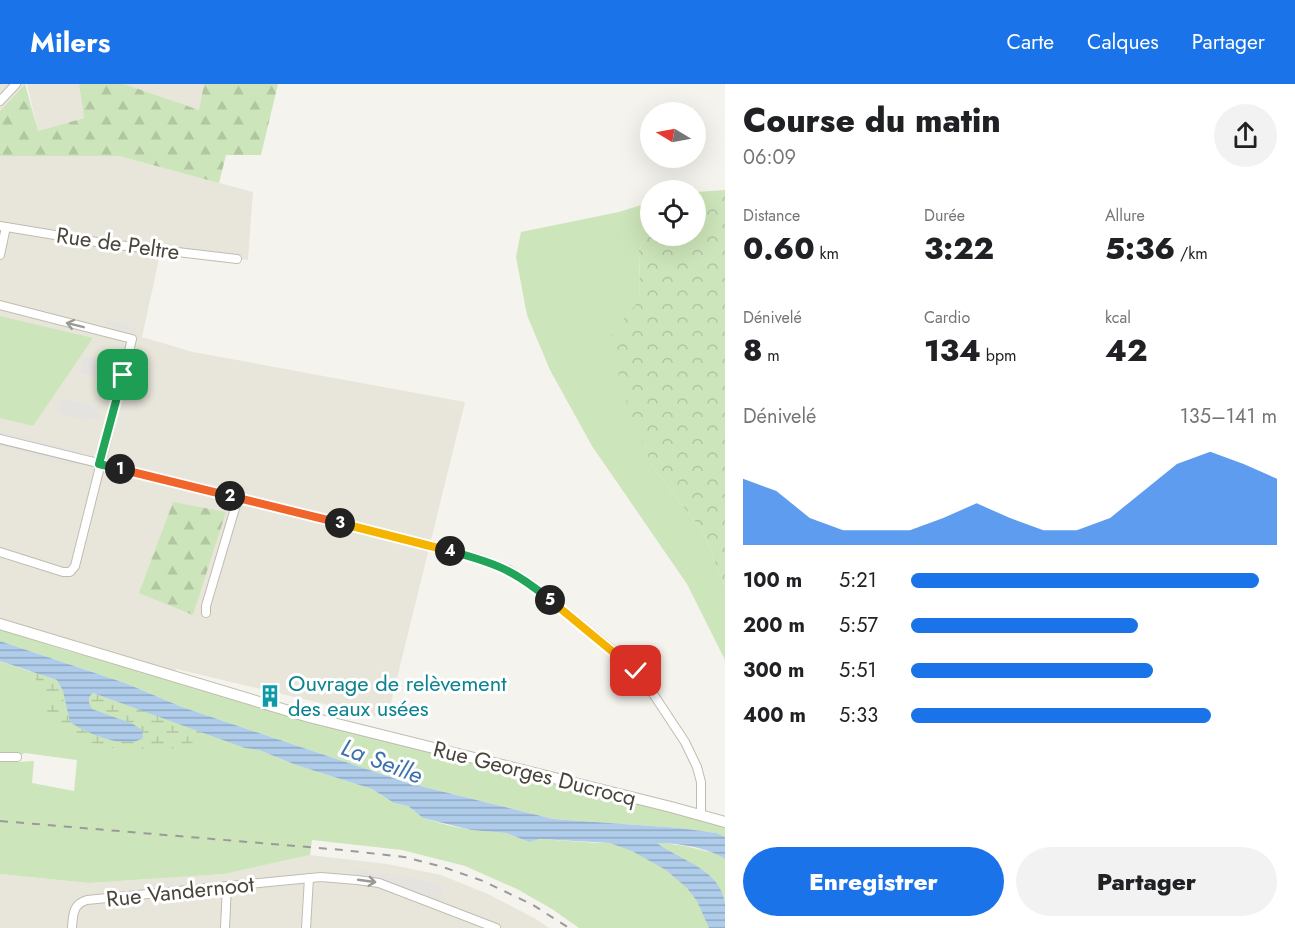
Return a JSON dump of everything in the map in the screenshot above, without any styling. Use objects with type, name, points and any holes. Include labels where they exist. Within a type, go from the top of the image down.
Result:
[{"type":"street","points":[[0,101],[16,84]]},
{"type":"street","points":[[0,255],[3,227]]},
{"type":"street","name":"Rue de Peltre","points":[[3,227],[109,244],[237,259]]},
{"type":"street","points":[[0,305],[132,339],[75,566],[70,572],[63,572],[0,552]]},
{"type":"street","points":[[0,439],[478,558],[520,576],[632,667],[650,687],[698,766],[701,782],[701,815]]},
{"type":"street","points":[[206,613],[206,606],[238,498]]},
{"type":"street","name":"Rue Georges Ducrocq","points":[[0,624],[309,717],[725,822]]},
{"type":"street","points":[[0,757],[17,757]]},
{"type":"street","points":[[306,928],[309,879]]},
{"type":"street","name":"Rue Vandernoot","points":[[72,928],[75,907],[87,900],[309,879],[379,883],[496,928]]},
{"type":"street","points":[[225,928],[227,886]]},
{"type":"shaded area","points":[[0,84],[25,84],[0,111]]},
{"type":"shaded area","points":[[27,84],[79,84],[84,118],[38,131]]},
{"type":"shaded area","points":[[124,84],[204,84],[199,111]]},
{"type":"shaded area","points":[[0,156],[119,156],[253,192],[248,260],[161,250],[142,337],[193,352],[465,402],[387,719],[176,669],[174,675],[0,624]]},
{"type":"shaded area","points":[[106,320],[136,328],[135,332],[105,324]]},
{"type":"shaded area","points":[[83,356],[95,359],[94,364],[102,366],[103,361],[115,364],[111,381],[80,373]]},
{"type":"shaded area","points":[[62,398],[101,408],[98,419],[89,417],[88,421],[58,413]]},
{"type":"shaded area","points":[[0,432],[81,452],[80,456],[0,435]]},
{"type":"shaded area","points":[[0,442],[79,462],[78,466],[0,446]]},
{"type":"shaded area","points":[[310,855],[387,864],[441,875],[488,894],[549,928],[0,928],[0,874],[89,883],[224,874]]},
{"type":"shaded area","points":[[355,869],[418,879],[444,886],[438,901],[400,887],[354,875]]},
{"type":"green space","points":[[25,84],[38,131],[84,118],[79,84],[124,84],[199,110],[204,84],[278,84],[261,155],[226,155],[219,183],[119,156],[0,156],[0,111]]},
{"type":"green space","points":[[725,190],[725,587],[703,532],[651,465],[620,385],[612,334],[640,300],[639,250],[641,246],[706,246],[706,191]]},
{"type":"green space","points":[[640,205],[640,300],[628,313],[651,465],[703,532],[725,587],[725,660],[687,584],[592,446],[550,370],[527,315],[516,257],[521,232],[619,212]]},
{"type":"green space","points":[[0,316],[93,338],[33,426],[0,418]]},
{"type":"green space","points":[[173,502],[226,512],[193,615],[139,593]]},
{"type":"green space","points":[[0,629],[68,651],[356,734],[591,792],[601,797],[681,813],[725,827],[725,837],[715,833],[680,828],[553,819],[408,783],[182,707],[125,683],[0,641]]},
{"type":"green space","points":[[0,661],[259,750],[296,765],[372,789],[394,803],[408,806],[423,818],[447,825],[506,833],[529,842],[540,839],[597,843],[656,842],[718,854],[725,859],[725,928],[579,928],[517,889],[465,866],[402,850],[312,840],[310,855],[224,874],[89,883],[0,874],[0,760],[16,757],[16,762],[34,761],[32,783],[74,791],[77,760],[25,753],[17,757],[0,753]]},
{"type":"green space","points":[[30,670],[57,680],[66,712],[71,720],[84,731],[128,742],[142,730],[133,724],[92,709],[89,701],[93,693],[211,735],[178,748],[154,749],[112,748],[76,739],[59,727],[50,716],[46,709],[44,693]]},
{"type":"water","points":[[0,641],[125,683],[182,707],[408,783],[553,819],[680,828],[716,833],[725,837],[725,859],[710,851],[692,846],[657,843],[698,867],[716,882],[725,904],[725,928],[709,928],[697,901],[687,888],[666,870],[632,851],[610,843],[540,839],[529,842],[506,833],[471,830],[423,818],[408,806],[394,803],[372,789],[296,765],[259,750],[245,748],[93,693],[89,700],[92,709],[133,724],[142,730],[143,738],[126,742],[95,735],[70,722],[63,691],[57,680],[0,661]]},
{"type":"railway","points":[[0,821],[404,857],[483,881],[533,905],[569,928]]},
{"type":"place","name":"Ouvrage de relèvement des eaux usées","points":[[270,696]]},
{"type":"route","points":[[123,375],[99,464],[478,558],[510,570],[531,584],[636,671]]},
{"type":"water label","name":"La Seille","points":[[382,761]]}]
